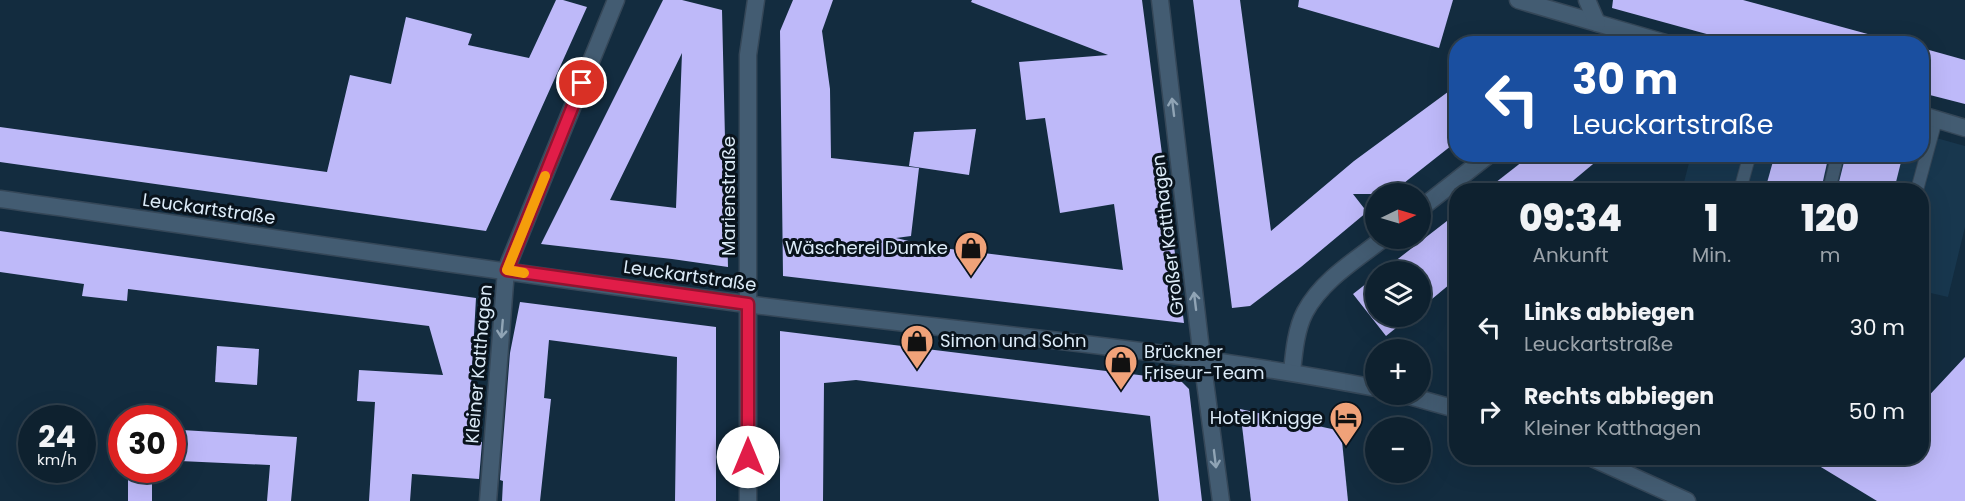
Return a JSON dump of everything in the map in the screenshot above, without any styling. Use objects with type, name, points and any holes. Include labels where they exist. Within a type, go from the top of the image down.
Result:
[{"type":"street","name":"Kleiner Katthagen","points":[[488,501],[507,270],[616,0]]},
{"type":"street","name":"Marienstraße","points":[[748,501],[748,55],[756,0]]},
{"type":"street","name":"Großer Katthagen","points":[[1160,0],[1221,501]]},
{"type":"street","points":[[1518,0],[1597,23],[1626,36]]},
{"type":"street","points":[[1587,0],[1597,23]]},
{"type":"street","points":[[1929,118],[1965,128]]},
{"type":"street","points":[[1453,183],[1480,162]]},
{"type":"street","points":[[1431,200],[1449,186]]},
{"type":"street","name":"Leuckartstraße","points":[[0,199],[748,304],[1202,359],[1365,385]]},
{"type":"street","points":[[1292,372],[1294,349],[1305,313],[1322,287],[1370,249]]},
{"type":"street","points":[[1431,402],[1449,407]]},
{"type":"street","points":[[1608,465],[1688,501]]},
{"type":"lane","points":[[1742,183],[1748,162]]},
{"type":"lane","points":[[1830,183],[1836,162]]},
{"type":"lane","points":[[1918,183],[1922,162]]},
{"type":"shaded area","points":[[1929,136],[1965,146],[1965,227],[1948,297],[1929,293],[1929,183],[1684,183],[1689,162],[1929,162]]},
{"type":"building","points":[[556,0],[587,7],[486,231],[0,162],[0,127],[327,172],[350,75],[391,84],[406,17],[472,34],[468,45],[529,58]]},
{"type":"building","points":[[663,0],[682,0],[722,10],[728,267],[541,244]],"holes":[[[682,53],[676,208],[610,200]]]},
{"type":"building","points":[[793,0],[833,0],[822,31],[830,89],[831,158],[919,168],[911,236],[896,238],[934,247],[1123,270],[1114,204],[1060,213],[1045,118],[1026,120],[1019,62],[1108,55],[971,2],[972,0],[1142,0],[1184,323],[783,276],[780,31]]},
{"type":"building","points":[[1193,0],[1240,0],[1271,231],[1354,161],[1449,91],[1449,148],[1404,183],[1365,183],[1365,194],[1353,194],[1365,209],[1365,214],[1250,306],[1232,308]]},
{"type":"building","points":[[1299,0],[1453,0],[1439,48],[1298,7]]},
{"type":"building","points":[[1613,0],[1743,0],[1875,36],[1714,36],[1612,8]]},
{"type":"building","points":[[1929,50],[1965,60],[1965,104],[1929,95]]},
{"type":"building","points":[[976,129],[969,175],[909,166],[914,132]]},
{"type":"building","points":[[1522,162],[1595,162],[1570,183],[1495,183]]},
{"type":"building","points":[[1773,162],[1827,162],[1823,183],[1767,183]]},
{"type":"building","points":[[1844,162],[1901,162],[1896,183],[1839,183]]},
{"type":"building","points":[[1449,219],[1449,285],[1431,300],[1431,261],[1395,261],[1411,249],[1431,249],[1431,233]]},
{"type":"building","points":[[0,231],[476,298],[468,440],[482,442],[479,479],[412,474],[410,501],[369,501],[375,402],[357,401],[359,370],[443,375],[429,326],[128,289],[127,301],[82,296],[84,284],[0,272]]},
{"type":"building","points":[[1365,285],[1365,309],[1353,294]]},
{"type":"building","points":[[520,302],[716,327],[716,501],[675,501],[677,357],[549,340],[544,398],[551,399],[540,501],[502,501],[503,481],[500,480],[510,353]]},
{"type":"building","points":[[1379,327],[1397,327],[1386,336]]},
{"type":"building","points":[[780,331],[1180,380],[1189,389],[1202,501],[1159,501],[1150,416],[856,380],[824,383],[823,501],[780,501]]},
{"type":"building","points":[[217,346],[259,349],[257,385],[215,382]]},
{"type":"building","points":[[1965,357],[1965,501],[1877,501],[1818,465],[1929,465],[1929,396]]},
{"type":"building","points":[[1240,409],[1341,431],[1348,501],[1251,501]]},
{"type":"building","points":[[186,430],[297,437],[291,501],[267,501],[270,465],[186,461]]},
{"type":"building","points":[[128,483],[152,483],[152,501],[128,501]]},
{"type":"slow traffic","points":[[524,273],[507,270],[545,176]]},
{"type":"place","name":"Wäscherei Dumke","points":[[971,277]]},
{"type":"place","name":"Simon und Sohn","points":[[917,370]]},
{"type":"place","name":"Brückner Friseur-Team","points":[[1121,391]]},
{"type":"place","name":"Hotel Knigge","points":[[1346,447]]},
{"type":"route","points":[[582,83],[507,270],[748,304],[748,457]]}]
